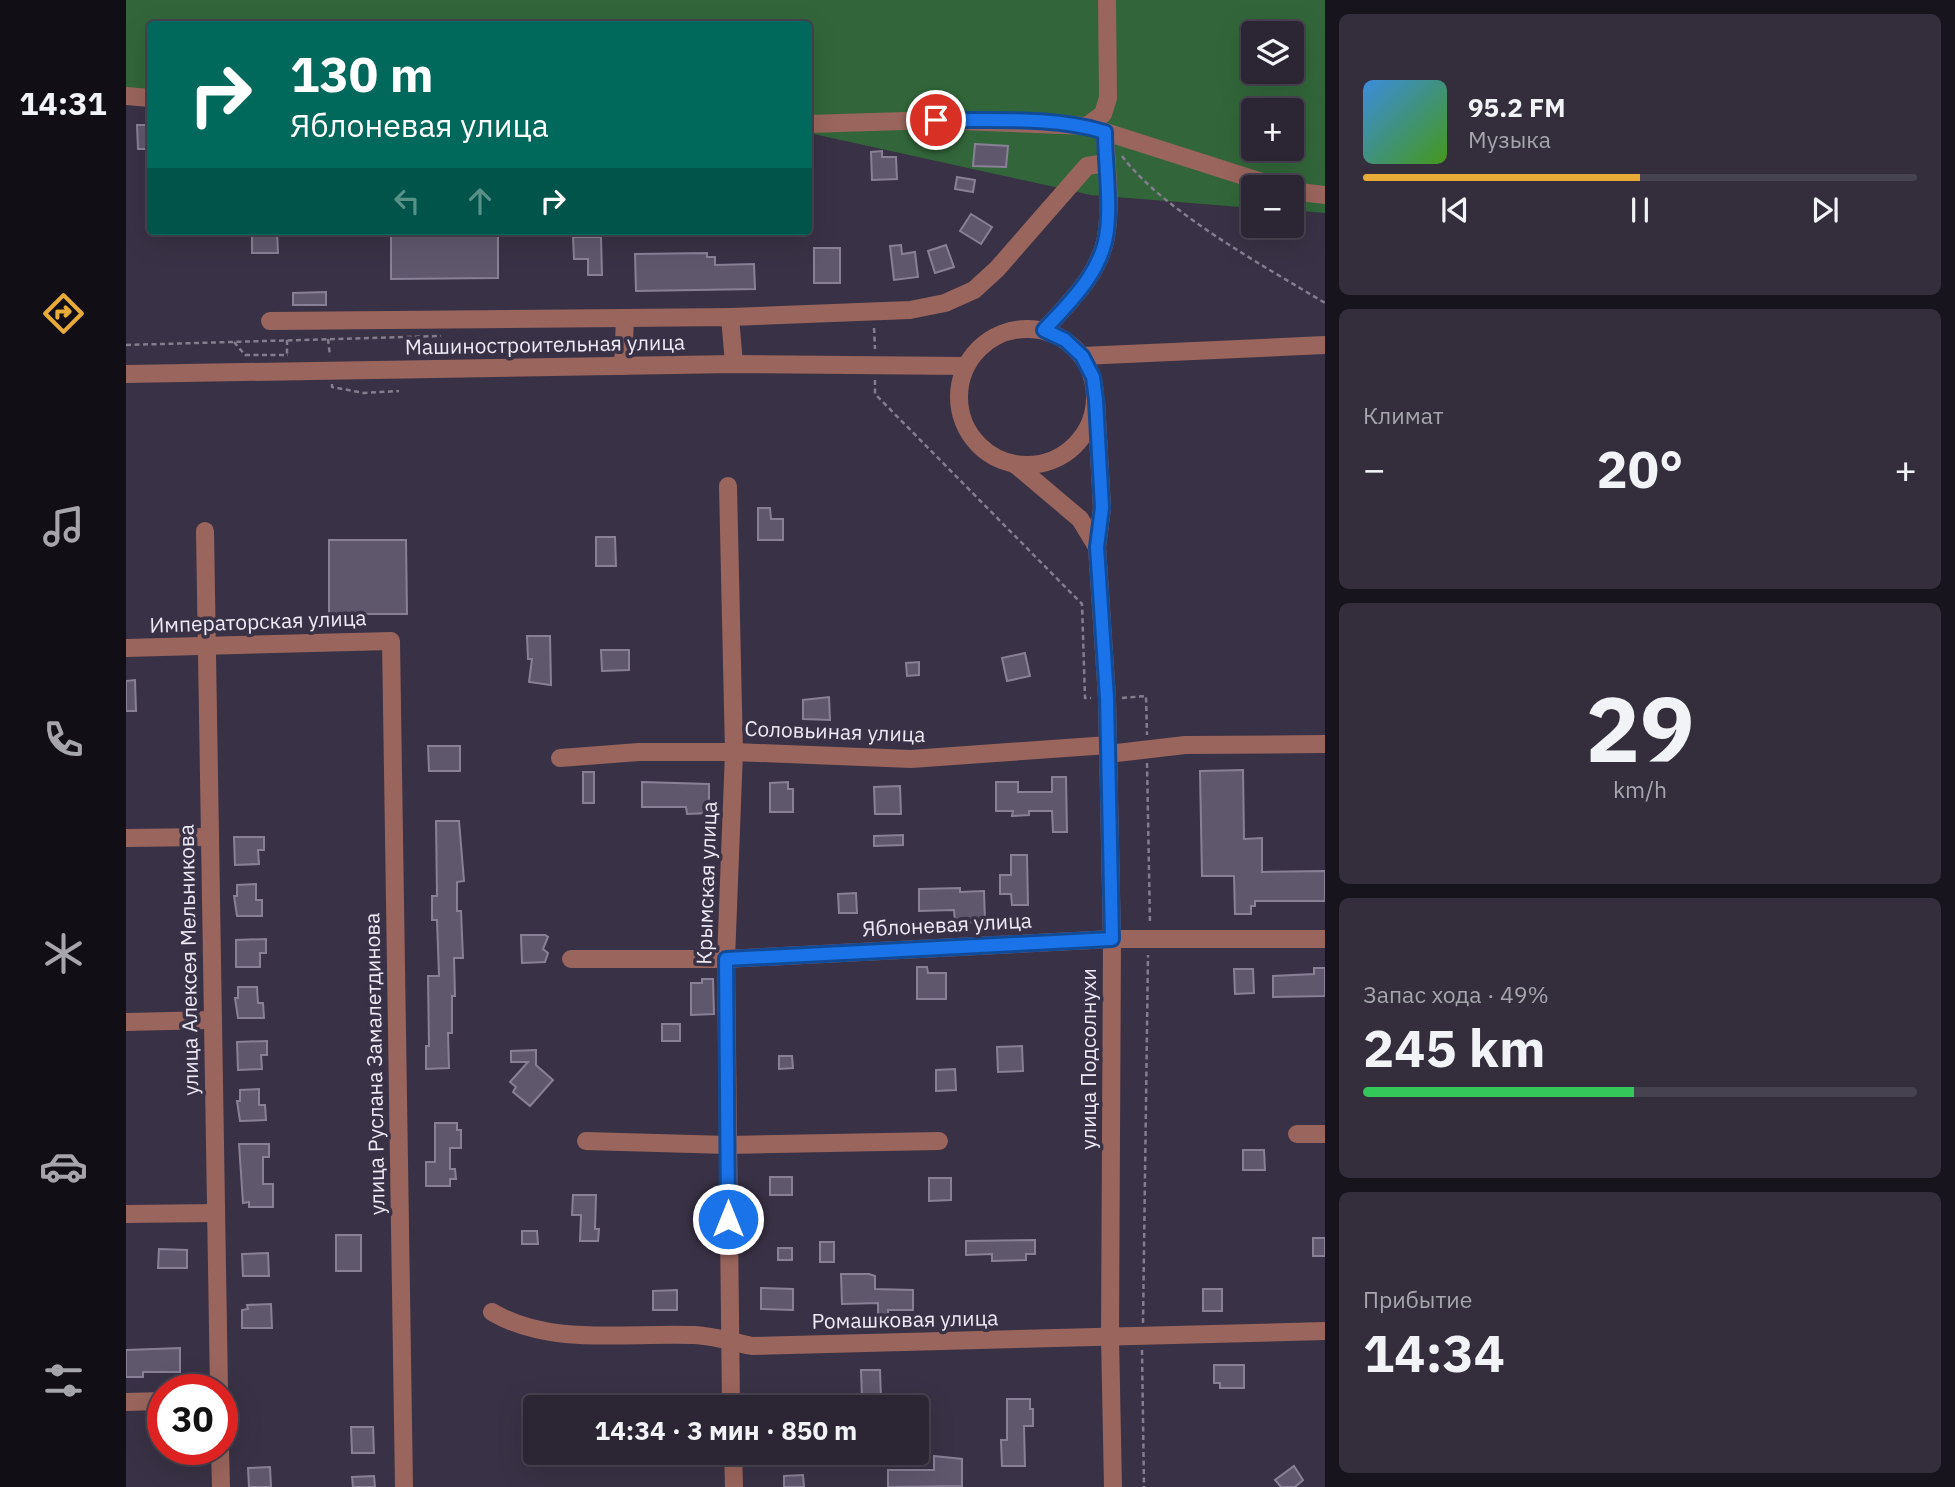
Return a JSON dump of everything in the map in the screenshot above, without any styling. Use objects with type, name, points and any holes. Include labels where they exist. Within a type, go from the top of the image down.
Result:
[{"type":"street","points":[[1087,126],[1103,114],[1108,98],[1107,0]]},
{"type":"street","points":[[126,96],[147,98]]},
{"type":"street","points":[[812,124],[936,120],[1087,126],[1241,175]]},
{"type":"street","points":[[1044,330],[1087,281],[1102,249],[1107,231],[1114,159],[1105,132]]},
{"type":"street","points":[[270,321],[730,317],[910,310],[946,303],[974,290],[997,269],[1087,166],[1114,159]]},
{"type":"street","points":[[1304,192],[1325,195]]},
{"type":"street","points":[[730,317],[734,364]]},
{"type":"street","points":[[623,366],[625,318]]},
{"type":"street","points":[[1016,465],[1039,464],[1061,457],[1079,442],[1091,422],[1096,400],[1093,377],[1082,356],[1065,340],[1044,330],[1021,328],[998,334],[979,347],[965,366],[959,387],[959,408],[966,428],[978,446],[996,458],[1016,465],[1080,519],[1097,547]]},
{"type":"street","points":[[1082,356],[1325,345]]},
{"type":"street","name":"Машиностроительная улица","points":[[126,374],[734,364],[965,366]]},
{"type":"street","name":"улица Подсолнухи","points":[[1096,400],[1102,508],[1097,547],[1107,698],[1112,939],[1110,1337],[1113,1487]]},
{"type":"street","name":"Крымская улица","points":[[728,486],[734,752],[726,959],[731,1395]]},
{"type":"street","name":"улица Алексея Мельникова","points":[[205,531],[219,1374]]},
{"type":"street","name":"Императорская улица","points":[[126,648],[391,641]]},
{"type":"street","name":"улица Руслана Замалетдинова","points":[[391,641],[404,1487]]},
{"type":"street","name":"Соловьиная улица","points":[[560,758],[639,752],[734,752],[911,759],[1108,749],[1147,752],[1185,745],[1325,744]]},
{"type":"street","points":[[126,838],[210,837]]},
{"type":"street","name":"Яблоневая улица","points":[[571,959],[726,959],[1112,939],[1325,939]]},
{"type":"street","points":[[126,1022],[213,1020]]},
{"type":"street","points":[[1297,1134],[1325,1133]]},
{"type":"street","points":[[586,1141],[728,1145],[939,1141]]},
{"type":"street","points":[[126,1214],[216,1213]]},
{"type":"street","name":"Ромашковая улица","points":[[492,1312],[514,1325],[536,1330],[594,1335],[694,1335],[752,1346],[1325,1331]]},
{"type":"street","points":[[126,1402],[147,1401]]},
{"type":"street","points":[[220,1465],[221,1487]]},
{"type":"street","points":[[733,1465],[734,1487]]},
{"type":"path","points":[[1114,159],[1215,235],[1325,303]]},
{"type":"path","points":[[873,327],[875,394],[1082,604],[1085,698],[1146,696],[1150,939],[1142,1337],[1144,1487]]},
{"type":"path","points":[[126,345],[449,336]]},
{"type":"path","points":[[233,341],[244,355],[288,355]]},
{"type":"green space","points":[[126,0],[1325,0],[1325,213],[1304,211],[1304,175],[1241,175],[1241,207],[1091,195],[812,134],[812,21],[147,21],[147,93],[126,91]]},
{"type":"building","points":[[137,125],[147,125],[147,149],[138,149]]},
{"type":"building","points":[[975,144],[1008,146],[1006,167],[973,166]]},
{"type":"building","points":[[882,151],[882,157],[896,157],[897,179],[872,180],[871,152]]},
{"type":"building","points":[[957,177],[975,180],[973,192],[955,189]]},
{"type":"building","points":[[971,214],[992,227],[981,244],[960,231]]},
{"type":"building","points":[[252,235],[277,235],[278,253],[252,253]]},
{"type":"building","points":[[391,235],[498,235],[498,278],[391,279]]},
{"type":"building","points":[[573,237],[601,237],[602,275],[588,275],[588,259],[574,259]]},
{"type":"building","points":[[901,245],[902,254],[915,252],[918,277],[894,280],[890,246]]},
{"type":"building","points":[[946,245],[954,267],[935,273],[928,251]]},
{"type":"building","points":[[814,248],[840,248],[840,283],[814,283]]},
{"type":"building","points":[[707,253],[707,257],[715,257],[715,265],[754,264],[755,289],[636,291],[635,254]]},
{"type":"building","points":[[326,292],[326,305],[293,305],[293,293]]},
{"type":"building","points":[[758,508],[770,508],[771,519],[783,519],[783,540],[758,540]]},
{"type":"building","points":[[596,537],[615,537],[616,566],[596,566]]},
{"type":"building","points":[[329,540],[406,540],[407,614],[329,614]]},
{"type":"building","points":[[527,636],[550,636],[551,685],[529,682],[532,659],[528,659]]},
{"type":"building","points":[[601,650],[629,650],[629,670],[602,671]]},
{"type":"building","points":[[1025,653],[1030,676],[1007,681],[1002,658]]},
{"type":"building","points":[[919,662],[919,675],[907,676],[906,663]]},
{"type":"building","points":[[135,680],[136,711],[126,711],[126,681]]},
{"type":"building","points":[[829,697],[830,720],[803,719],[803,700]]},
{"type":"building","points":[[428,746],[460,746],[460,771],[429,771]]},
{"type":"building","points":[[1243,770],[1244,839],[1262,838],[1262,872],[1325,871],[1325,901],[1255,901],[1255,906],[1251,906],[1251,914],[1235,914],[1234,876],[1202,876],[1200,771]]},
{"type":"building","points":[[583,772],[594,772],[594,803],[583,803]]},
{"type":"building","points":[[1052,777],[1066,777],[1067,832],[1053,832],[1052,811],[1029,811],[1029,815],[1012,816],[1013,811],[996,811],[996,782],[1018,782],[1018,792],[1052,792]]},
{"type":"building","points":[[642,782],[709,784],[709,813],[687,814],[686,807],[642,807]]},
{"type":"building","points":[[788,782],[788,789],[793,789],[793,812],[770,812],[770,783]]},
{"type":"building","points":[[900,786],[901,814],[875,814],[874,787]]},
{"type":"building","points":[[436,821],[459,821],[464,881],[457,882],[457,911],[461,911],[463,958],[454,958],[455,996],[452,996],[452,1033],[448,1033],[449,1068],[426,1069],[426,1046],[429,1046],[428,976],[439,976],[437,920],[432,920],[432,896],[437,896]]},
{"type":"building","points":[[903,835],[903,845],[874,846],[874,836]]},
{"type":"building","points":[[234,837],[264,837],[264,850],[258,850],[259,864],[235,865]]},
{"type":"building","points":[[1011,855],[1027,855],[1028,905],[1012,905],[1011,894],[1000,894],[1000,875],[1011,875]]},
{"type":"building","points":[[256,884],[256,900],[262,900],[262,916],[237,916],[234,896],[237,896],[237,885]]},
{"type":"building","points":[[960,888],[960,892],[984,891],[985,922],[955,923],[954,910],[919,911],[919,889]]},
{"type":"building","points":[[856,893],[857,913],[839,913],[838,894]]},
{"type":"building","points":[[521,935],[548,937],[543,949],[548,953],[545,962],[522,963]]},
{"type":"building","points":[[266,939],[266,953],[260,953],[260,967],[236,967],[236,940]]},
{"type":"building","points":[[917,967],[927,967],[928,973],[946,973],[946,999],[917,999]]},
{"type":"building","points":[[1314,968],[1325,968],[1325,996],[1273,997],[1273,976],[1314,974]]},
{"type":"building","points":[[1234,969],[1253,969],[1254,993],[1235,994]]},
{"type":"building","points":[[702,979],[713,979],[714,1014],[691,1015],[691,983],[702,983]]},
{"type":"building","points":[[238,987],[257,987],[258,1003],[263,1003],[264,1018],[238,1018],[235,998],[238,998]]},
{"type":"building","points":[[662,1024],[680,1024],[680,1041],[662,1041]]},
{"type":"building","points":[[267,1041],[267,1055],[261,1055],[262,1069],[238,1070],[237,1042]]},
{"type":"building","points":[[1022,1046],[1023,1071],[998,1072],[997,1047]]},
{"type":"building","points":[[536,1050],[536,1065],[553,1080],[530,1106],[513,1092],[516,1087],[510,1082],[528,1062],[511,1062],[511,1051]]},
{"type":"building","points":[[779,1056],[792,1056],[793,1068],[779,1069]]},
{"type":"building","points":[[955,1069],[956,1090],[936,1091],[936,1070]]},
{"type":"building","points":[[259,1089],[259,1105],[265,1105],[266,1120],[240,1121],[237,1101],[240,1101],[240,1090]]},
{"type":"building","points":[[435,1123],[457,1123],[457,1130],[461,1130],[461,1148],[450,1148],[450,1169],[455,1169],[456,1179],[450,1179],[450,1186],[426,1186],[426,1162],[435,1162]]},
{"type":"building","points":[[239,1144],[269,1144],[269,1157],[263,1157],[263,1184],[273,1184],[273,1207],[249,1207],[249,1202],[243,1203]]},
{"type":"building","points":[[1243,1150],[1264,1150],[1265,1170],[1243,1170]]},
{"type":"building","points":[[770,1177],[792,1177],[792,1195],[770,1195]]},
{"type":"building","points":[[929,1178],[951,1178],[951,1200],[929,1201]]},
{"type":"building","points":[[573,1195],[596,1195],[595,1229],[599,1229],[598,1241],[580,1241],[581,1215],[572,1215]]},
{"type":"building","points":[[522,1231],[537,1231],[538,1244],[522,1244]]},
{"type":"building","points":[[336,1235],[361,1235],[361,1271],[336,1271]]},
{"type":"building","points":[[1313,1238],[1325,1238],[1325,1256],[1313,1256]]},
{"type":"building","points":[[1035,1240],[1035,1254],[1026,1254],[1026,1260],[992,1261],[992,1254],[966,1255],[966,1241]]},
{"type":"building","points":[[820,1242],[834,1242],[834,1262],[820,1262]]},
{"type":"building","points":[[778,1248],[792,1248],[792,1260],[778,1260]]},
{"type":"building","points":[[159,1249],[187,1250],[187,1268],[158,1268]]},
{"type":"building","points":[[268,1253],[269,1276],[243,1276],[242,1254]]},
{"type":"building","points":[[841,1274],[875,1276],[875,1289],[913,1290],[913,1310],[888,1310],[888,1319],[878,1319],[878,1303],[842,1304]]},
{"type":"building","points":[[761,1288],[793,1289],[793,1310],[761,1309]]},
{"type":"building","points":[[1203,1289],[1222,1289],[1222,1311],[1203,1311]]},
{"type":"building","points":[[677,1290],[677,1310],[653,1310],[653,1291]]},
{"type":"building","points":[[271,1304],[272,1328],[242,1328],[242,1310],[248,1309],[247,1305]]},
{"type":"building","points":[[180,1348],[180,1372],[143,1372],[143,1377],[126,1377],[126,1350]]},
{"type":"building","points":[[1214,1365],[1244,1365],[1244,1388],[1220,1388],[1220,1383],[1214,1383]]},
{"type":"building","points":[[861,1370],[880,1370],[881,1395],[862,1395]]},
{"type":"building","points":[[1007,1399],[1030,1399],[1030,1409],[1033,1409],[1033,1426],[1024,1426],[1025,1466],[1002,1466],[1001,1440],[1007,1440]]},
{"type":"building","points":[[351,1427],[373,1427],[374,1453],[352,1453]]},
{"type":"building","points":[[934,1456],[962,1459],[962,1486],[888,1487],[888,1470],[934,1470]]},
{"type":"building","points":[[1294,1466],[1303,1480],[1295,1487],[1281,1487],[1275,1480]]},
{"type":"building","points":[[270,1467],[271,1487],[249,1487],[248,1468]]},
{"type":"building","points":[[803,1475],[804,1487],[784,1487],[784,1476]]},
{"type":"building","points":[[374,1476],[375,1487],[353,1487],[352,1477]]},
{"type":"route","points":[[728,1219],[726,959],[1112,939],[1107,698],[1097,547],[1102,508],[1096,400],[1093,377],[1082,356],[1065,340],[1044,330],[1087,281],[1102,249],[1107,231],[1105,132],[1087,126],[936,120]]}]
